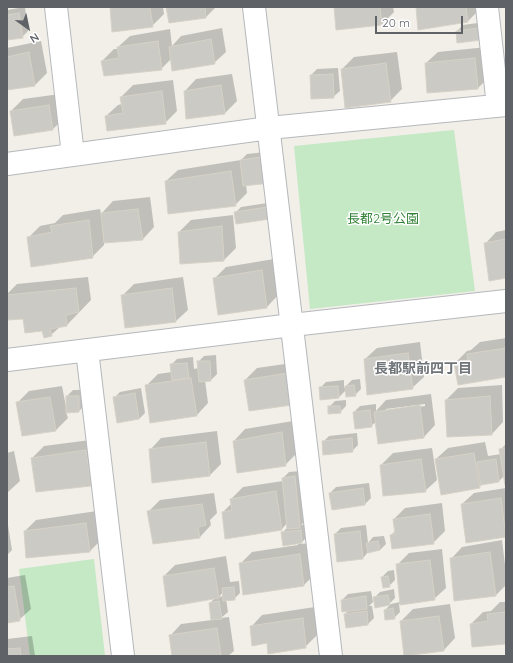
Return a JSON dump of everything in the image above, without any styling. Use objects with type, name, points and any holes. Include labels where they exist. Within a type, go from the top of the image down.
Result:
[{"type":"street","points":[[56,7],[73,155]]},
{"type":"street","points":[[254,7],[331,656]]},
{"type":"street","points":[[7,164],[269,128],[502,105],[487,7]]},
{"type":"street","points":[[7,360],[292,325],[506,301]]},
{"type":"street","points":[[87,350],[123,656]]},
{"type":"green space","name":"長都2号公園","points":[[454,130],[475,291],[310,309],[294,146]]},
{"type":"green space","points":[[94,559],[105,656],[30,656],[19,569]]},
{"type":"building","points":[[110,7],[150,7],[153,27],[112,32]]},
{"type":"building","points":[[166,7],[205,7],[206,18],[169,23]]},
{"type":"building","points":[[334,7],[380,7],[382,25],[336,30]]},
{"type":"building","points":[[416,7],[466,7],[468,22],[418,30]]},
{"type":"building","points":[[19,13],[23,38],[7,40],[7,15]]},
{"type":"building","points":[[479,28],[481,40],[457,43],[456,31]]},
{"type":"building","points":[[211,39],[215,64],[172,71],[169,47]]},
{"type":"building","points":[[158,41],[162,70],[104,76],[101,61],[119,58],[117,47]]},
{"type":"building","points":[[29,52],[35,86],[7,90],[7,57]]},
{"type":"building","points":[[475,58],[478,89],[427,93],[425,63]]},
{"type":"building","points":[[386,63],[391,102],[345,108],[341,69]]},
{"type":"building","points":[[333,74],[334,98],[311,99],[310,75]]},
{"type":"building","points":[[221,85],[225,114],[186,119],[184,91]]},
{"type":"building","points":[[162,91],[166,124],[107,131],[105,116],[123,113],[120,97]]},
{"type":"building","points":[[49,105],[53,130],[14,136],[10,111]]},
{"type":"building","points":[[268,156],[271,183],[243,186],[240,160]]},
{"type":"building","points":[[231,171],[236,206],[168,214],[165,181]]},
{"type":"building","points":[[268,207],[270,219],[236,224],[234,212]]},
{"type":"building","points":[[138,209],[143,240],[104,243],[101,213]]},
{"type":"building","points":[[89,220],[93,258],[31,267],[27,237],[52,232],[50,226]]},
{"type":"building","points":[[222,226],[224,261],[180,264],[178,232]]},
{"type":"building","points":[[506,239],[506,278],[489,281],[484,243]]},
{"type":"building","points":[[262,270],[267,308],[218,315],[213,278]]},
{"type":"building","points":[[76,288],[79,312],[66,315],[67,326],[50,329],[52,336],[44,338],[42,331],[25,333],[23,319],[7,320],[7,295]]},
{"type":"building","points":[[172,288],[176,322],[125,328],[121,295]]},
{"type":"building","points":[[506,348],[506,377],[458,385],[454,363],[468,360],[467,354]]},
{"type":"building","points":[[408,353],[413,389],[367,395],[364,359]]},
{"type":"building","points":[[197,361],[210,361],[211,381],[199,382]]},
{"type":"building","points":[[187,363],[189,378],[172,380],[170,364]]},
{"type":"building","points":[[288,373],[292,405],[249,411],[244,380]]},
{"type":"building","points":[[191,378],[197,416],[150,423],[145,385]]},
{"type":"building","points":[[354,385],[356,396],[346,397],[345,386]]},
{"type":"building","points":[[338,386],[339,398],[320,400],[319,387]]},
{"type":"building","points":[[135,393],[139,419],[117,423],[113,397]]},
{"type":"building","points":[[66,396],[79,396],[79,412],[66,413]]},
{"type":"building","points":[[490,396],[492,435],[447,437],[445,400]]},
{"type":"building","points":[[50,397],[56,431],[22,436],[16,402]]},
{"type":"building","points":[[420,405],[424,438],[378,444],[374,412]]},
{"type":"building","points":[[328,406],[340,406],[341,413],[328,414]]},
{"type":"building","points":[[370,410],[372,427],[355,429],[353,412]]},
{"type":"building","points":[[282,432],[286,466],[237,473],[233,441]]},
{"type":"building","points":[[352,438],[353,452],[323,455],[322,441]]},
{"type":"building","points":[[206,442],[210,476],[152,483],[149,449]]},
{"type":"building","points":[[506,448],[506,485],[505,485],[499,449]]},
{"type":"building","points":[[86,450],[91,486],[36,492],[31,458]]},
{"type":"building","points":[[474,453],[480,488],[441,495],[435,459]]},
{"type":"building","points":[[421,459],[426,492],[383,496],[380,465]]},
{"type":"building","points":[[496,459],[499,482],[481,485],[477,462]]},
{"type":"building","points":[[295,476],[300,528],[287,529],[282,478]]},
{"type":"building","points":[[363,488],[365,505],[332,510],[329,493]]},
{"type":"building","points":[[276,491],[282,530],[225,539],[222,512],[232,510],[230,499]]},
{"type":"building","points":[[501,498],[506,537],[466,543],[461,504]]},
{"type":"building","points":[[202,504],[206,525],[198,527],[200,538],[153,544],[147,511]]},
{"type":"building","points":[[430,514],[434,544],[392,549],[390,535],[395,534],[393,519]]},
{"type":"building","points":[[86,523],[90,552],[26,558],[24,531]]},
{"type":"building","points":[[301,530],[302,543],[283,546],[281,532]]},
{"type":"building","points":[[360,531],[363,559],[337,562],[334,534]]},
{"type":"building","points":[[378,541],[380,550],[368,553],[366,543]]},
{"type":"building","points":[[490,552],[496,596],[454,601],[450,558]]},
{"type":"building","points":[[300,554],[304,586],[243,595],[239,563]]},
{"type":"building","points":[[430,560],[435,600],[400,605],[396,564]]},
{"type":"building","points":[[214,568],[219,598],[167,607],[163,576]]},
{"type":"building","points":[[388,576],[390,587],[383,588],[381,577]]},
{"type":"building","points":[[14,586],[20,621],[7,623],[7,587]]},
{"type":"building","points":[[234,587],[235,600],[223,601],[222,588]]},
{"type":"building","points":[[388,595],[390,605],[375,608],[373,597]]},
{"type":"building","points":[[366,596],[367,609],[342,612],[341,600]]},
{"type":"building","points":[[219,601],[222,619],[211,620],[209,603]]},
{"type":"building","points":[[393,608],[395,619],[385,620],[384,610]]},
{"type":"building","points":[[367,611],[368,625],[346,628],[344,614]]},
{"type":"building","points":[[506,612],[506,644],[472,647],[470,624],[488,621],[487,614]]},
{"type":"building","points":[[439,616],[444,651],[404,656],[400,621]]},
{"type":"building","points":[[303,618],[306,648],[268,654],[267,643],[252,646],[250,626]]},
{"type":"building","points":[[217,628],[221,656],[172,656],[169,635]]},
{"type":"building","points":[[20,648],[21,656],[7,656],[7,649]]},
{"type":"district","name":"長都駅前四丁目","points":[[423,369]]}]
